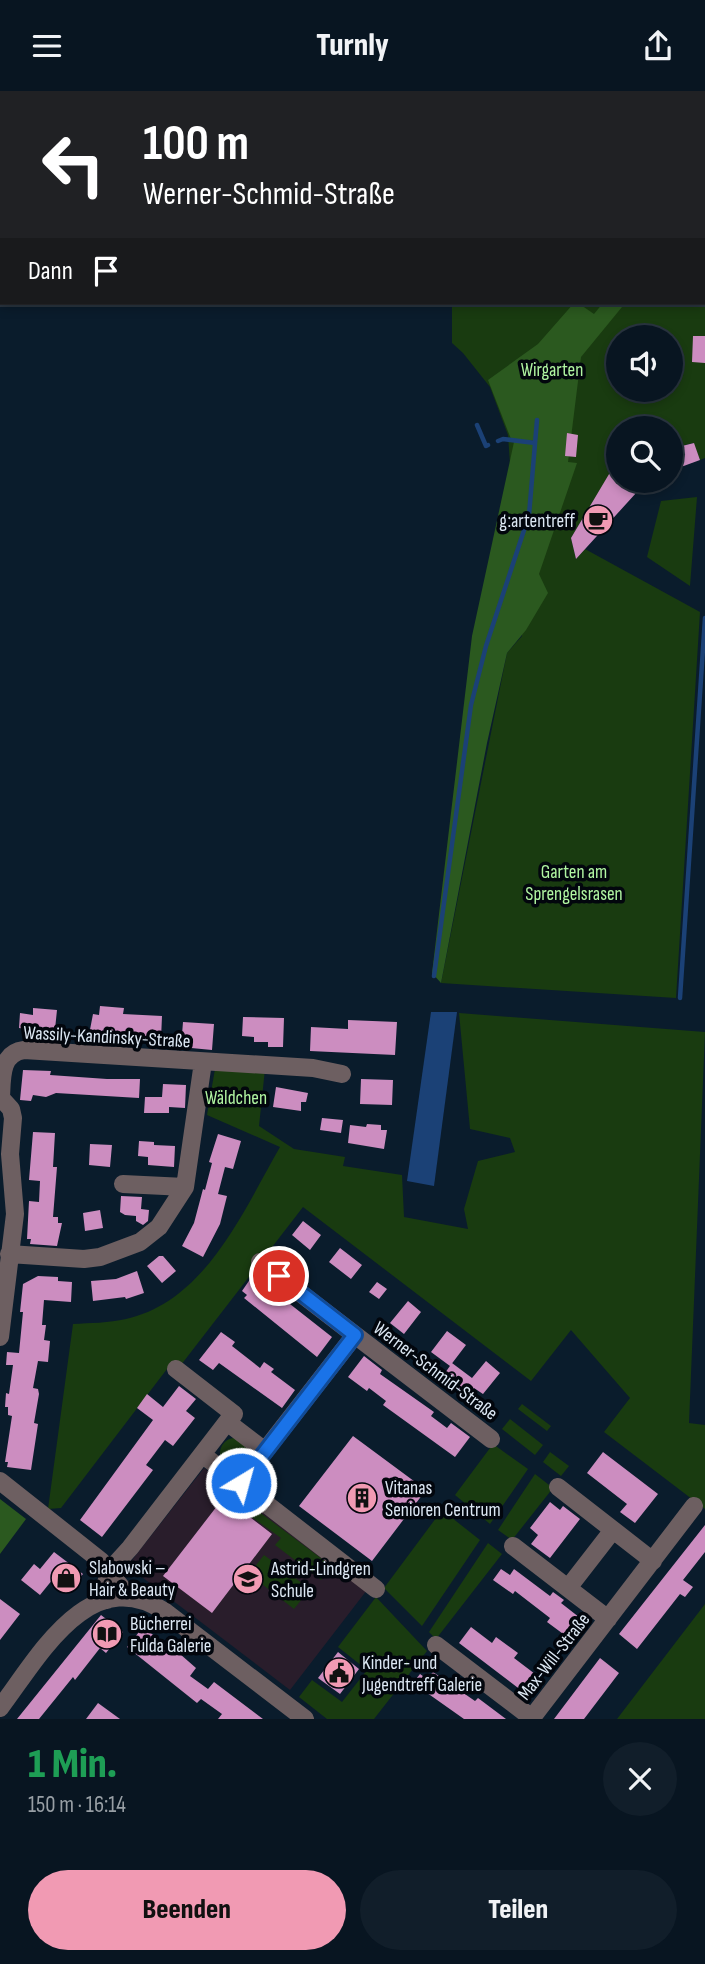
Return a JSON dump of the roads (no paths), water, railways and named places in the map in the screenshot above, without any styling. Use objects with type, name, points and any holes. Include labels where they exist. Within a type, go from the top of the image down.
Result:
[{"type":"street","name":"Wassily-Kandinsky-Straße","points":[[1,1097],[3,1073],[11,1054],[24,1050],[313,1068],[342,1074]]},
{"type":"street","name":"Wassily-Kandinsky-Straße","points":[[9,1254],[84,1259],[121,1251],[140,1242],[159,1227],[185,1187],[203,1062]]},
{"type":"street","points":[[0,1337],[15,1214],[10,1154],[13,1118],[11,1109],[1,1097]]},
{"type":"street","points":[[123,1184],[185,1187]]},
{"type":"street","name":"Werner-Schmid-Straße","points":[[260,1262],[491,1439]]},
{"type":"street","name":"Werner-Schmid-Straße","points":[[240,1483],[355,1335]]},
{"type":"street","points":[[107,1600],[106,1583],[110,1570],[234,1414],[176,1369]]},
{"type":"street","points":[[228,1422],[265,1451]]},
{"type":"street","points":[[203,1455],[376,1589]]},
{"type":"street","points":[[0,1481],[96,1556],[110,1570],[128,1596]]},
{"type":"street","points":[[558,1487],[653,1561]]},
{"type":"street","name":"Max-Will-Straße","points":[[436,1645],[532,1719],[694,1506]]},
{"type":"street","name":"Max-Will-Straße","points":[[568,1588],[613,1530]]},
{"type":"street","name":"Max-Will-Straße","points":[[513,1546],[608,1619]]},
{"type":"street","points":[[0,1708],[62,1628],[88,1607],[128,1596],[164,1611],[305,1719]]},
{"type":"water","points":[[431,1012],[457,1012],[434,1186],[407,1181]]},
{"type":"waterway","points":[[434,976],[471,705],[486,646],[529,515],[537,420]]},
{"type":"waterway","points":[[477,425],[486,446],[488,445]]},
{"type":"waterway","points":[[498,441],[503,439],[535,443]]},
{"type":"waterway","points":[[680,998],[705,618]]},
{"type":"place","name":"g:artentreff","points":[[598,520]]},
{"type":"place","name":"Vitanas Senioren Centrum","points":[[362,1498]]},
{"type":"place","name":"Slabowski – Hair & Beauty","points":[[66,1578]]},
{"type":"place","name":"Astrid-Lindgren Schule","points":[[248,1579]]},
{"type":"place","name":"Bücherrei Fulda Galerie","points":[[107,1634]]},
{"type":"place","name":"Kinder- und Jugendtreff Galerie","points":[[339,1673]]},
{"type":"park label","name":"Wirgarten","points":[[552,369]]},
{"type":"park label","name":"Garten am Sprengelsrasen","points":[[574,882]]},
{"type":"park label","name":"Wäldchen","points":[[236,1097]]}]
